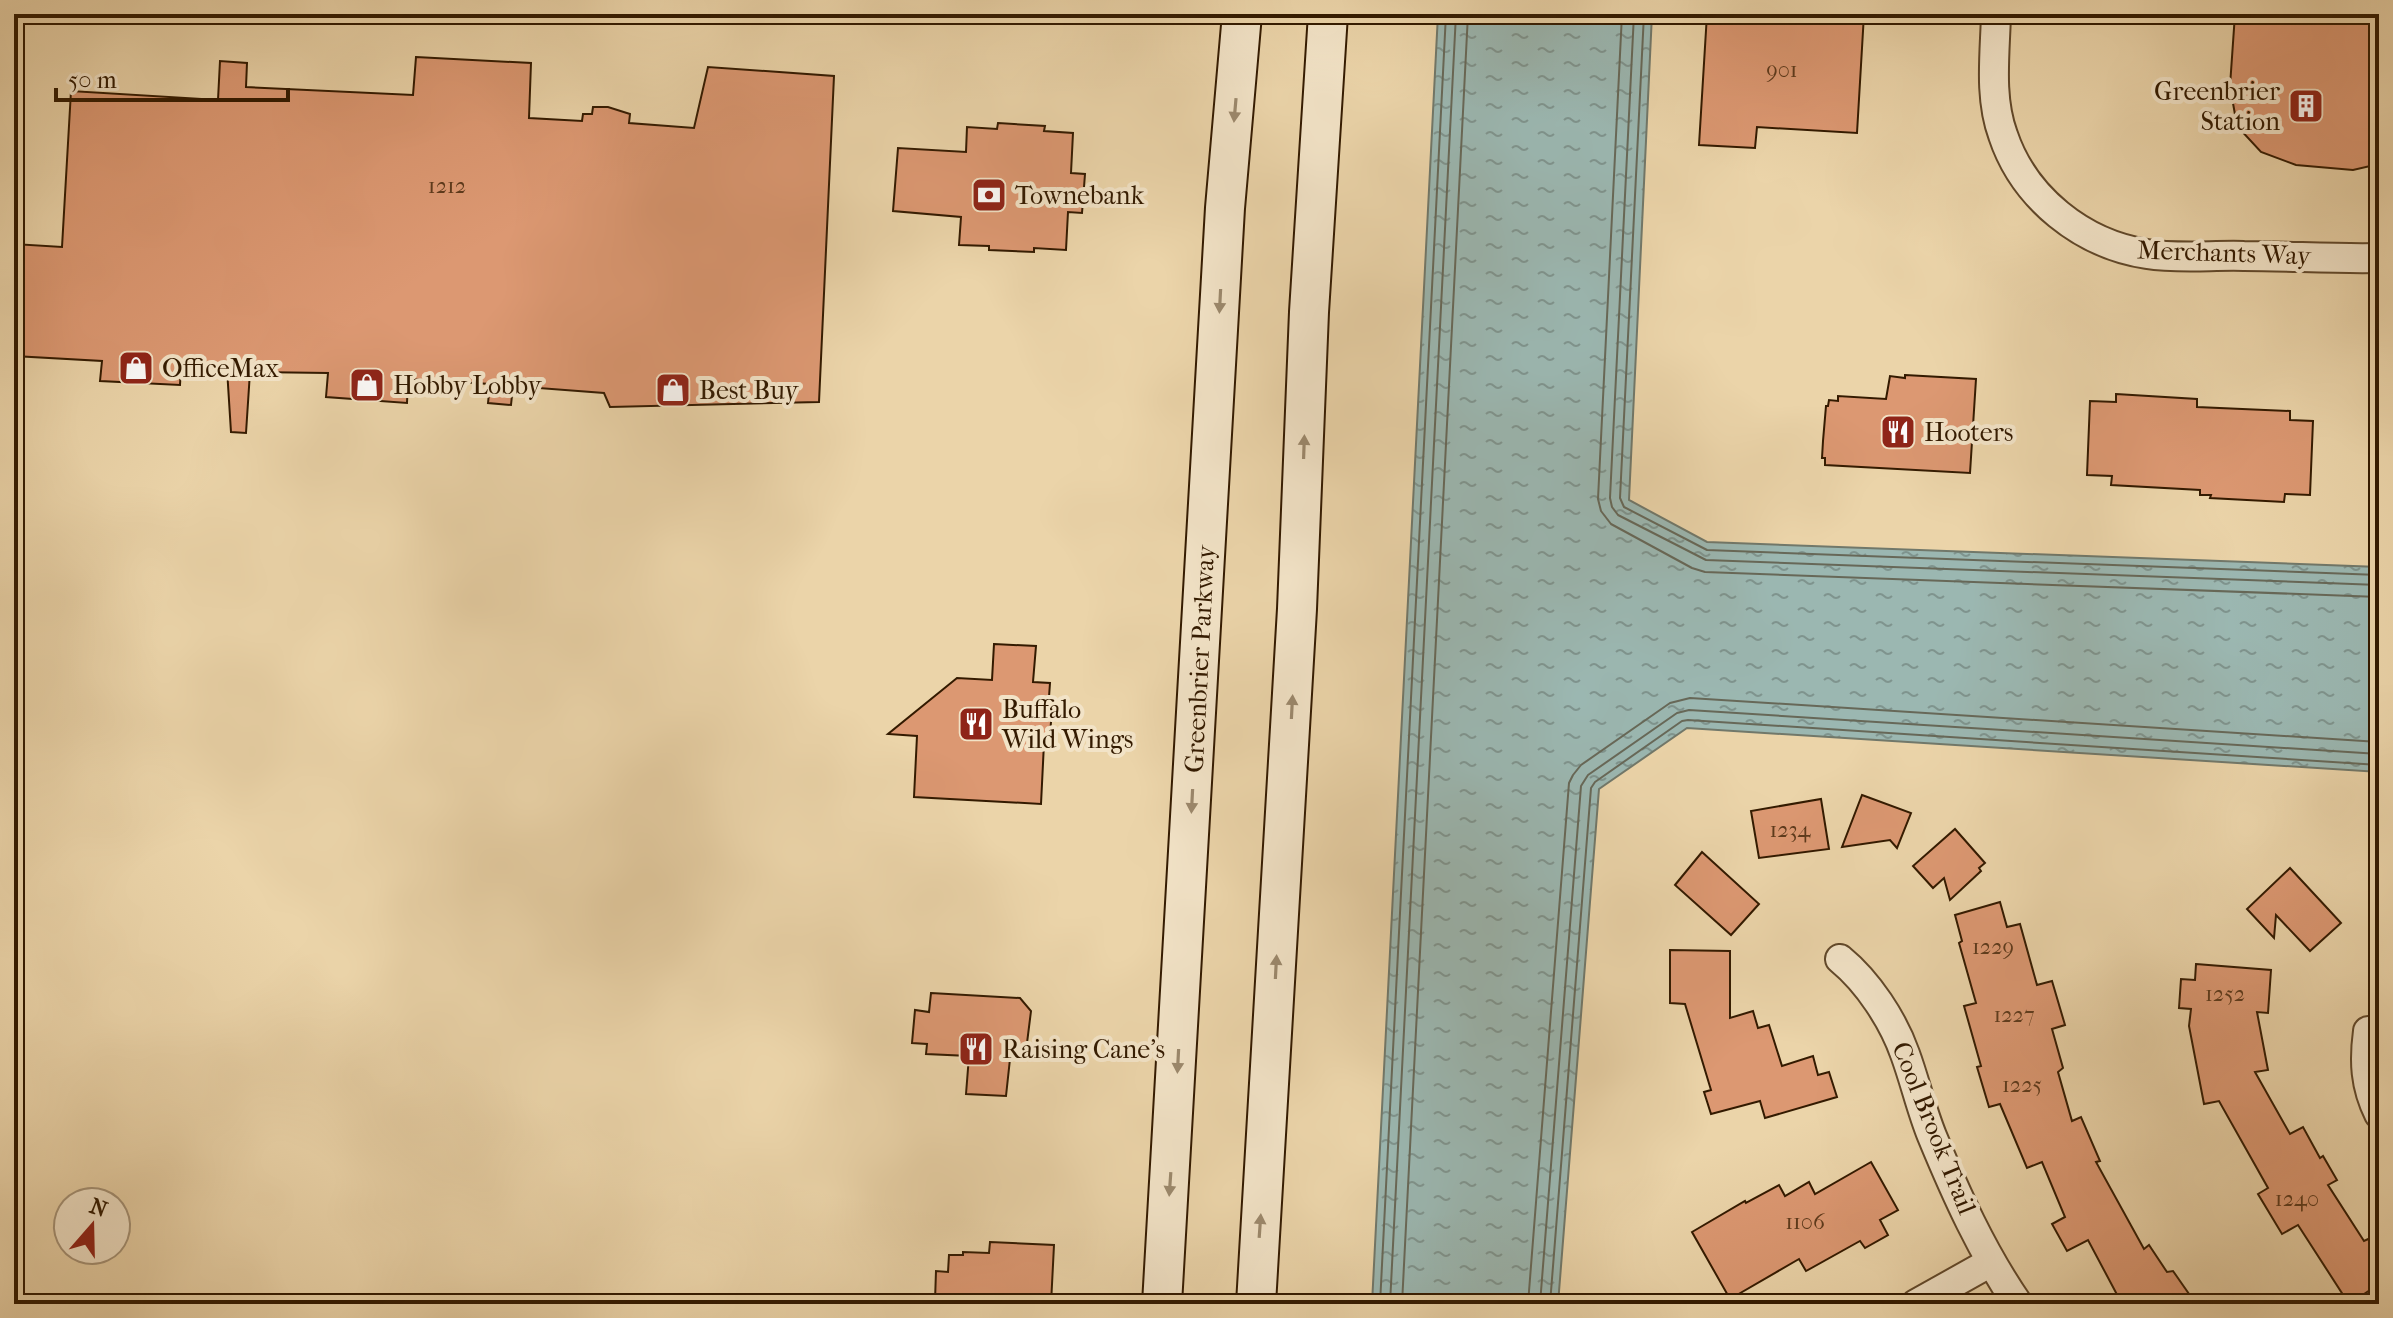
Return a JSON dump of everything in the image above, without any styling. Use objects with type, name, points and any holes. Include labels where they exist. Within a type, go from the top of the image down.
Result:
[{"type":"main road","name":"Greenbrier Parkway","points":[[1162,1304],[1225,208],[1242,14]]},
{"type":"main road","points":[[1256,1304],[1297,625],[1309,312],[1328,14]]},
{"type":"street","name":"Merchants Way","points":[[1996,14],[1994,79],[2003,136],[2015,163],[2035,191],[2063,220],[2106,243],[2149,255],[2379,258]]},
{"type":"street","name":"Cool Brook Trail","points":[[1840,959],[1875,998],[1897,1034],[1930,1131],[1954,1189],[1991,1262],[2018,1304]]},
{"type":"street","points":[[2368,1031],[2365,1072],[2379,1114]]},
{"type":"street","points":[[1916,1304],[1991,1262]]},
{"type":"water","points":[[1438,14],[1652,14],[1629,500],[1707,542],[2379,567],[2379,772],[1687,728],[1599,789],[1558,1304],[1372,1304]]},
{"type":"building","points":[[1707,14],[1864,14],[1857,133],[1757,127],[1755,148],[1699,145]]},
{"type":"building","name":"Greenbrier Station","points":[[2235,14],[2379,14],[2379,164],[2353,170],[2296,165],[2261,152],[2237,126],[2230,86]]},
{"type":"building","points":[[416,57],[531,63],[529,118],[582,121],[583,114],[592,114],[593,107],[608,107],[630,114],[629,123],[694,128],[708,67],[834,76],[819,402],[610,407],[604,393],[513,386],[511,405],[488,403],[490,384],[408,379],[407,403],[326,397],[328,373],[250,372],[246,433],[231,432],[227,369],[181,367],[180,385],[100,381],[102,361],[14,356],[14,244],[62,247],[71,91],[218,100],[220,61],[247,63],[246,87],[413,95]]},
{"type":"building","name":"Townebank","points":[[998,123],[1045,126],[1044,131],[1073,133],[1071,173],[1085,174],[1082,213],[1068,212],[1066,250],[989,250],[989,246],[959,245],[961,217],[893,211],[898,148],[966,152],[967,127],[997,129]]},
{"type":"building","name":"Hooters","points":[[1905,375],[1976,379],[1970,473],[1825,465],[1825,458],[1822,458],[1823,441],[1829,400],[1838,401],[1838,396],[1886,399],[1890,376],[1905,378]]},
{"type":"building","points":[[2116,394],[2197,399],[2197,407],[2290,411],[2290,420],[2313,421],[2310,495],[2285,494],[2284,502],[2210,498],[2211,495],[2200,495],[2200,490],[2111,485],[2112,476],[2087,475],[2090,401],[2116,402]]},
{"type":"building","name":"Buffalo Wild Wings","points":[[994,644],[1036,646],[1033,682],[1050,683],[1048,711],[1052,711],[1049,744],[1044,743],[1041,804],[914,797],[917,736],[888,734],[957,678],[992,680]]},
{"type":"building","points":[[1862,795],[1911,813],[1897,848],[1890,840],[1842,847]]},
{"type":"building","points":[[1821,799],[1829,849],[1759,858],[1751,811]]},
{"type":"building","points":[[1955,829],[1985,863],[1979,868],[1981,871],[1950,900],[1944,878],[1933,888],[1913,866]]},
{"type":"building","points":[[1702,852],[1759,904],[1731,935],[1675,885]]},
{"type":"building","points":[[2290,868],[2341,923],[2310,951],[2276,915],[2274,938],[2247,909]]},
{"type":"building","points":[[2000,902],[2007,927],[2020,924],[2037,985],[2052,981],[2065,1025],[2052,1029],[2063,1068],[2058,1072],[2072,1121],[2081,1117],[2100,1161],[2096,1162],[2144,1249],[2149,1245],[2167,1272],[2173,1271],[2196,1304],[2122,1304],[2088,1240],[2067,1251],[2052,1224],[2065,1217],[2042,1162],[2027,1168],[2000,1104],[1989,1107],[1964,1006],[1976,1003],[1959,943],[1962,941],[1955,915]]},
{"type":"building","points":[[1670,950],[1730,951],[1730,1018],[1753,1011],[1758,1028],[1769,1025],[1782,1066],[1813,1056],[1818,1075],[1829,1072],[1837,1097],[1765,1118],[1760,1101],[1711,1114],[1704,1092],[1711,1090],[1685,1004],[1670,1003]]},
{"type":"building","points":[[2196,964],[2271,970],[2268,1013],[2257,1012],[2268,1070],[2255,1072],[2290,1134],[2303,1127],[2320,1158],[2323,1156],[2337,1180],[2328,1185],[2364,1241],[2368,1239],[2379,1256],[2379,1284],[2349,1304],[2298,1225],[2282,1234],[2258,1194],[2268,1188],[2219,1101],[2204,1104],[2189,1026],[2191,1009],[2179,1008],[2181,979],[2195,980]]},
{"type":"building","name":"Raising Cane's","points":[[931,993],[1020,998],[1031,1011],[1025,1059],[1010,1059],[1006,1096],[966,1094],[969,1056],[926,1054],[927,1044],[912,1043],[915,1010],[929,1012]]},
{"type":"building","points":[[1871,1162],[1898,1210],[1880,1220],[1888,1235],[1865,1248],[1860,1241],[1806,1271],[1799,1259],[1730,1299],[1692,1232],[1779,1185],[1785,1196],[1809,1182],[1815,1194]]},
{"type":"building","points":[[990,1242],[1054,1245],[1051,1304],[957,1304],[935,1301],[936,1271],[948,1272],[949,1255],[989,1253]]},
{"type":"place","name":"Greenbrier Station","points":[[2306,106]]},
{"type":"place","name":"Townebank","points":[[989,195]]},
{"type":"place","name":"OfficeMax","points":[[136,368]]},
{"type":"place","name":"Hobby Lobby","points":[[367,385]]},
{"type":"place","name":"Best Buy","points":[[673,390]]},
{"type":"place","name":"Hooters","points":[[1898,432]]},
{"type":"place","name":"Buffalo Wild Wings","points":[[976,724]]},
{"type":"place","name":"Raising Cane's","points":[[976,1049]]}]
